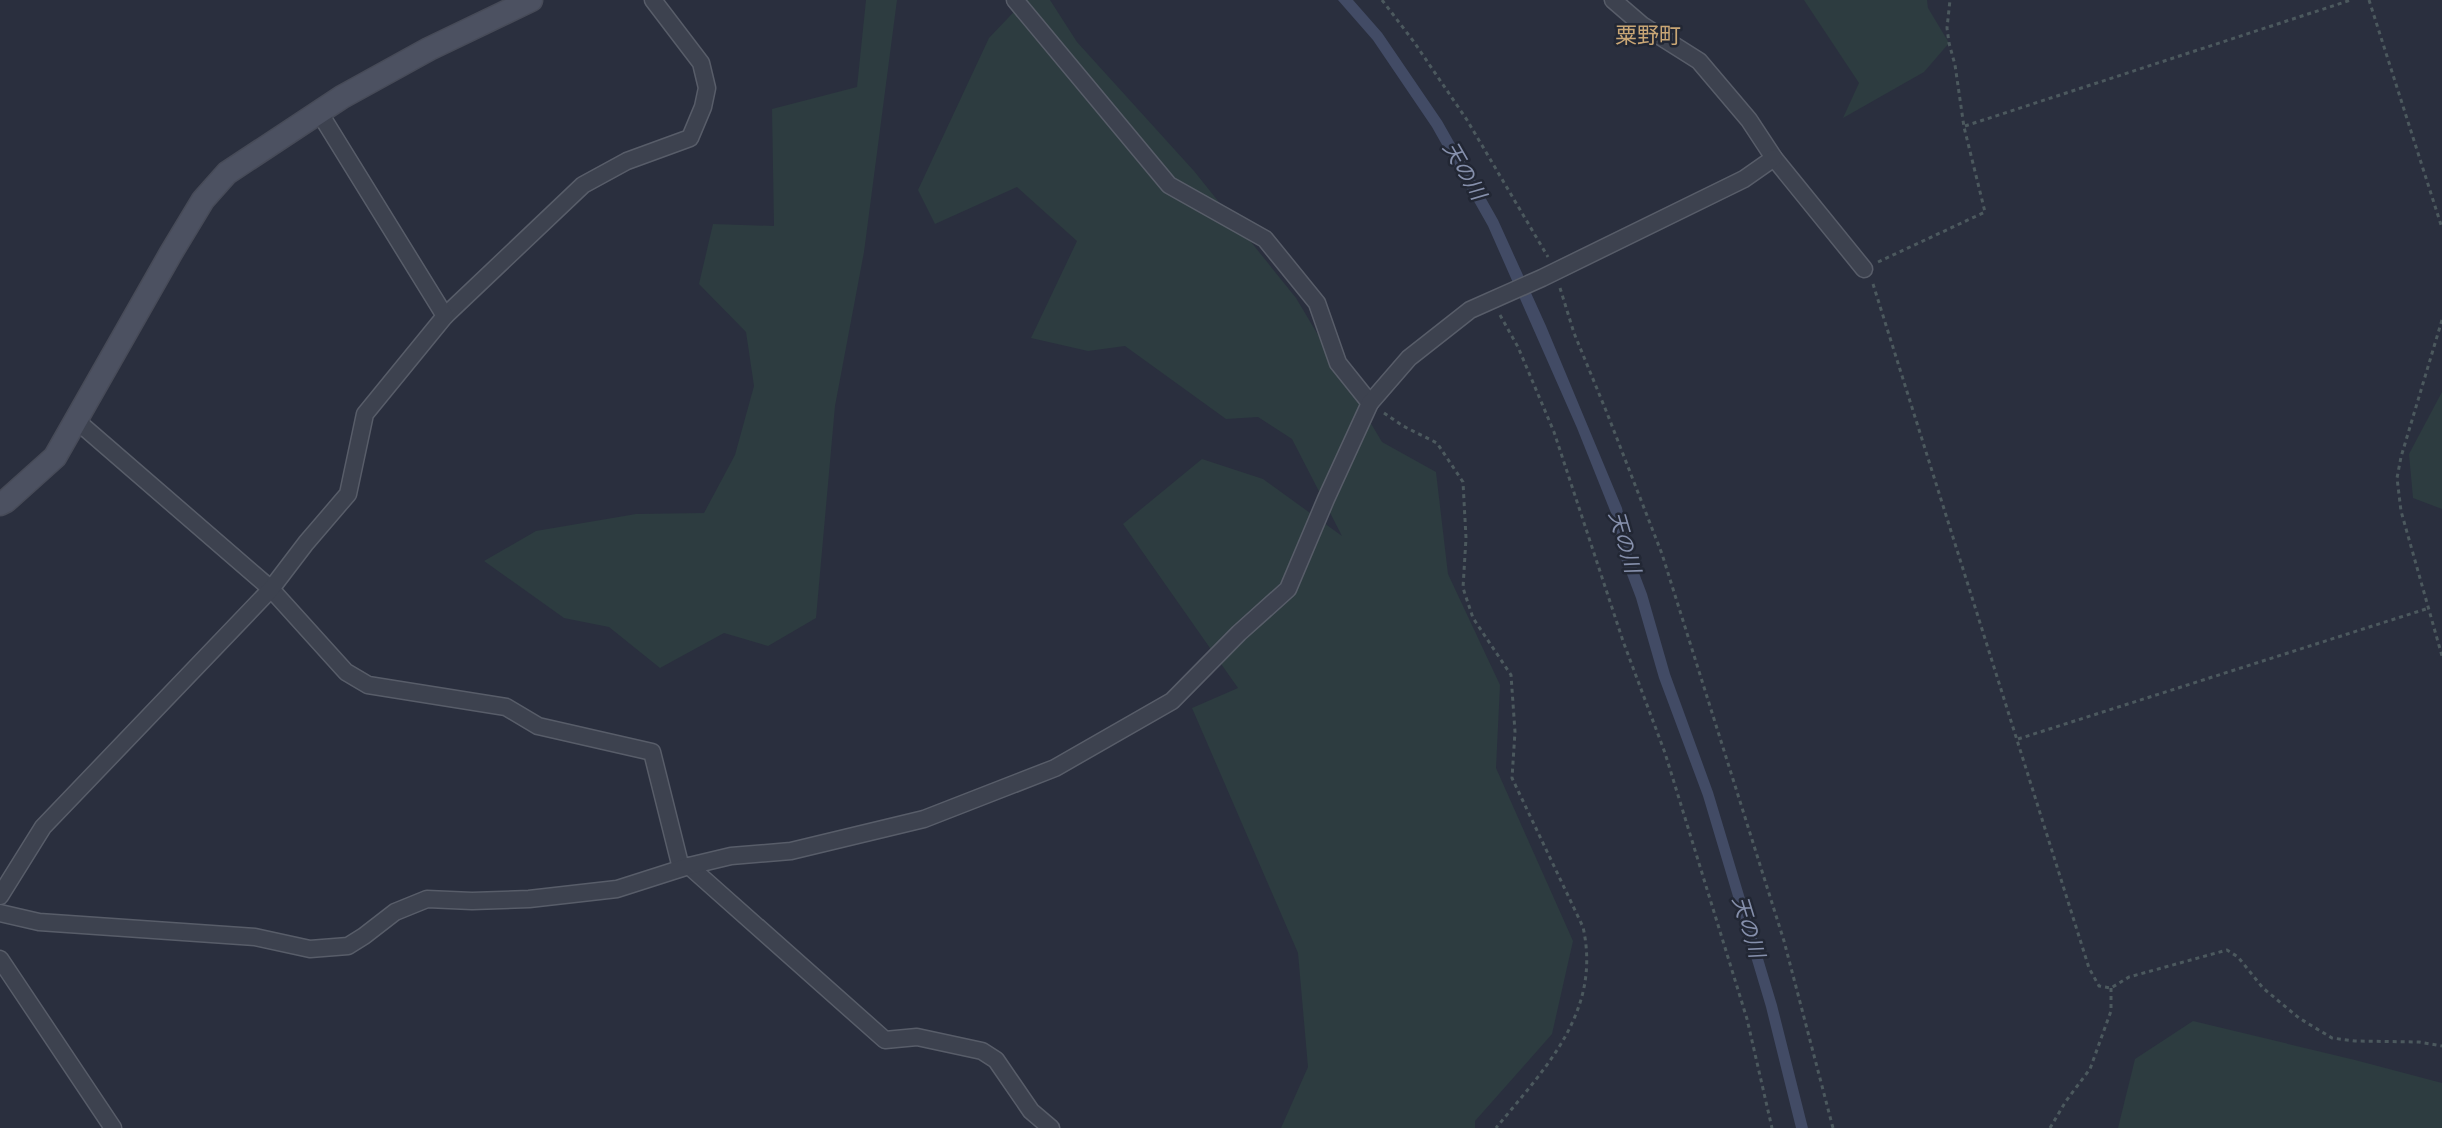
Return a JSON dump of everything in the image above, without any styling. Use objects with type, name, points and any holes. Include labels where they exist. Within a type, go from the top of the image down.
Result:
[{"type":"street","points":[[0,504],[6,501],[55,457],[203,200],[228,173],[319,112],[429,49],[531,0]]},
{"type":"street","points":[[0,896],[44,827],[271,590],[306,542],[348,494],[365,414],[445,316],[583,185],[627,161],[690,138],[703,107],[707,88],[702,63],[653,0]]},
{"type":"street","points":[[1015,0],[1169,185],[1266,239],[1317,303],[1338,364],[1370,403]]},
{"type":"street","points":[[1613,0],[1642,25],[1699,61],[1749,120],[1774,158],[1864,269]]},
{"type":"street","points":[[319,112],[445,316]]},
{"type":"street","points":[[0,914],[39,922],[255,937],[310,949],[348,946],[395,912],[427,899],[472,901],[529,899],[617,889],[685,867],[731,856],[791,851],[924,819],[1055,768],[1172,701],[1239,633],[1288,589],[1326,499],[1370,403],[1409,358],[1470,310],[1549,274],[1744,178],[1774,158]]},
{"type":"street","points":[[77,420],[271,590],[346,672],[368,685],[506,707],[538,726],[652,752],[685,867],[885,1040],[917,1037],[982,1051],[996,1060],[1031,1111],[1050,1128]]},
{"type":"street","points":[[0,959],[113,1128]]},
{"type":"path","points":[[1382,0],[1414,42],[1467,120],[1549,274],[1607,413],[1662,554],[1784,940],[1833,1128]]},
{"type":"path","points":[[1950,0],[1947,28],[1949,42],[1955,65],[1964,126],[1985,212],[1864,269],[1876,288],[2089,968],[2099,986],[2111,988],[2129,977],[2227,950],[2238,957],[2264,988],[2299,1018],[2332,1038],[2355,1041],[2419,1042],[2442,1046]]},
{"type":"path","points":[[1964,126],[2351,0]]},
{"type":"path","points":[[2369,0],[2442,228]]},
{"type":"path","points":[[1494,298],[1501,316],[1518,347],[1554,432],[1624,641],[1665,753],[1747,1019],[1772,1128]]},
{"type":"path","points":[[2442,320],[2401,457],[2397,478],[2401,512],[2442,656]]},
{"type":"path","points":[[1370,403],[1403,426],[1437,443],[1463,482],[1466,538],[1463,588],[1473,618],[1511,674],[1514,732],[1512,778],[1583,927],[1588,949],[1583,999],[1557,1053],[1496,1128]]},
{"type":"path","points":[[2018,739],[2429,608]]},
{"type":"path","points":[[2050,1128],[2066,1101],[2090,1069],[2111,1011],[2111,988]]},
{"type":"shaded area","points":[[866,0],[897,0],[864,252],[835,406],[816,618],[768,646],[724,633],[660,668],[609,627],[564,618],[484,561],[536,531],[636,514],[704,513],[735,455],[754,386],[746,332],[699,284],[713,224],[774,226],[772,109],[857,87]]},
{"type":"shaded area","points":[[1025,0],[1050,0],[1077,42],[1194,171],[1296,298],[1382,442],[1436,472],[1448,574],[1500,685],[1496,768],[1573,941],[1552,1034],[1475,1121],[1475,1128],[1281,1128],[1308,1067],[1298,953],[1192,708],[1238,688],[1123,524],[1202,459],[1263,479],[1342,536],[1292,439],[1258,417],[1226,419],[1125,346],[1088,351],[1031,338],[1077,241],[1017,187],[935,224],[918,190],[989,38]]},
{"type":"shaded area","points":[[1804,0],[1927,0],[1928,8],[1949,43],[1924,72],[1843,118],[1859,83]]},
{"type":"shaded area","points":[[2442,392],[2442,509],[2413,498],[2409,454]]},
{"type":"shaded area","points":[[2193,1021],[2442,1083],[2442,1128],[2118,1128],[2135,1059]]},
{"type":"water","name":"天の川","points":[[1338,0],[1353,0],[1382,33],[1442,121],[1498,220],[1546,326],[1622,508],[1631,552],[1647,594],[1670,674],[1713,792],[1777,1005],[1808,1128],[1796,1128],[1766,1007],[1703,796],[1659,678],[1636,598],[1620,556],[1611,513],[1577,428],[1488,226],[1432,127],[1373,40]]},
{"type":"district","name":"粟野町","points":[[1648,36]]}]
